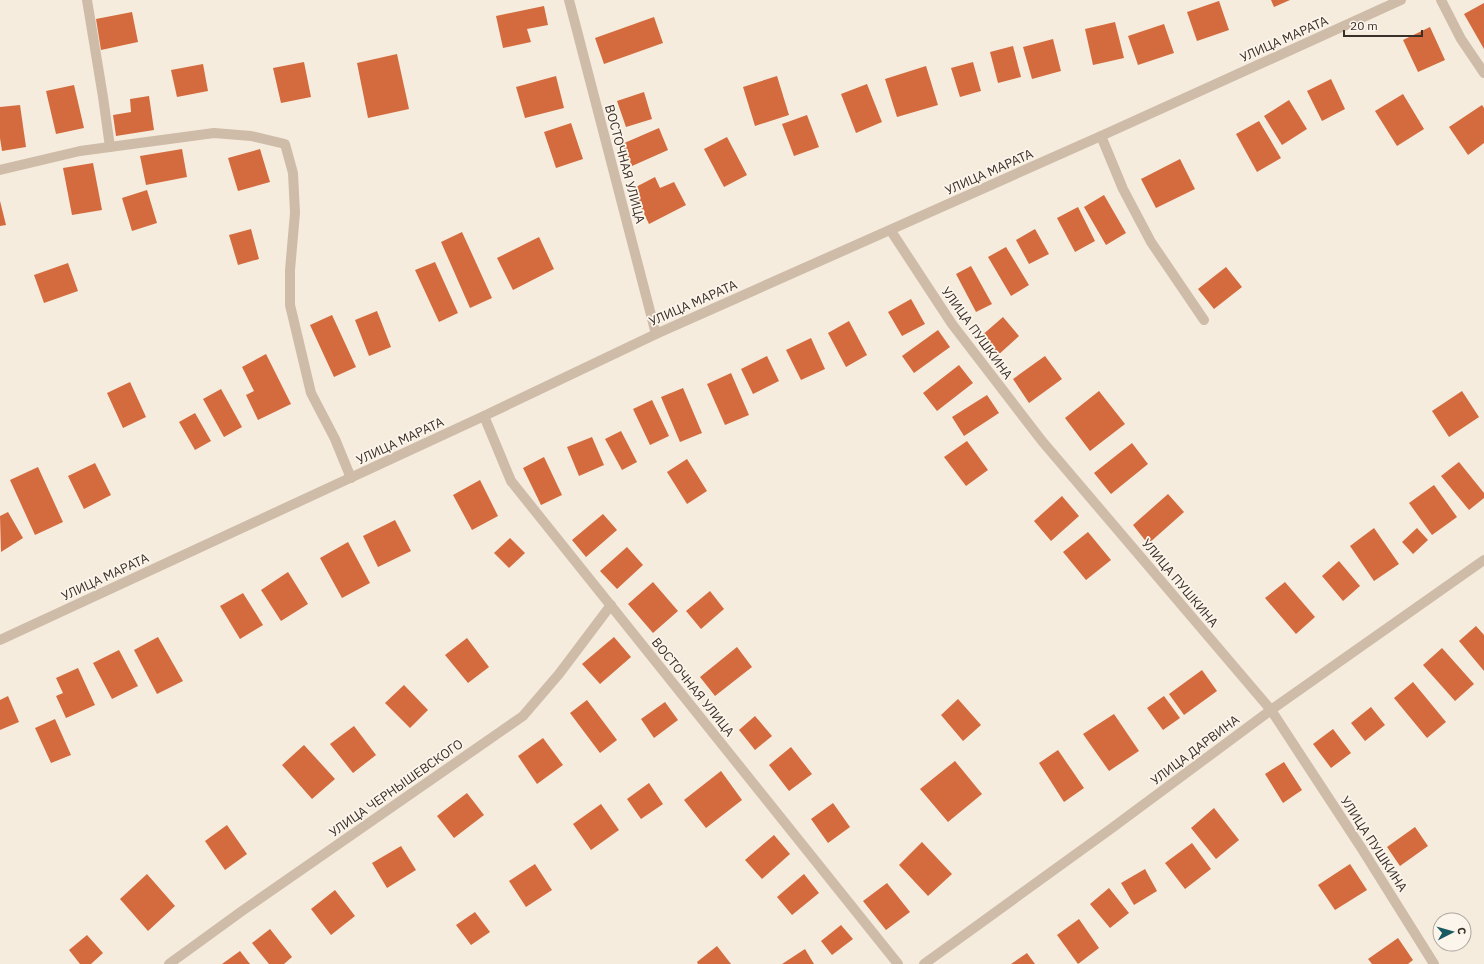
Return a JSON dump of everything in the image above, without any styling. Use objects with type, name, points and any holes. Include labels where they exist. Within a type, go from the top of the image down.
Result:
[{"type":"street","points":[[86,0],[110,147]]},
{"type":"street","name":"ВОСТОЧНАЯ УЛИЦА","points":[[569,0],[656,334]]},
{"type":"street","name":"УЛИЦА МАРАТА","points":[[0,640],[484,416],[656,334],[891,231],[1401,0]]},
{"type":"street","points":[[1441,0],[1461,39],[1484,73]]},
{"type":"street","points":[[0,170],[80,151],[214,133],[251,136],[285,144],[293,173],[295,213],[290,270],[290,305],[312,393],[335,439],[351,478]]},
{"type":"street","points":[[1101,136],[1123,189],[1151,242],[1204,320]]},
{"type":"street","name":"УЛИЦА ПУШКИНА","points":[[891,231],[952,324],[1042,441],[1271,710],[1362,849],[1434,964]]},
{"type":"street","name":"ВОСТОЧНАЯ УЛИЦА","points":[[484,416],[511,481],[898,964]]},
{"type":"street","name":"УЛИЦА ДАРВИНА","points":[[924,964],[1112,828],[1271,710],[1484,560]]},
{"type":"street","name":"УЛИЦА ЧЕРНЫШЕВСКОГО","points":[[169,964],[248,906],[523,716],[559,674],[611,604]]},
{"type":"building","points":[[1271,0],[1290,0],[1274,7]]},
{"type":"building","points":[[1219,1],[1229,30],[1197,41],[1187,12]]},
{"type":"building","points":[[1484,3],[1484,49],[1464,14]]},
{"type":"building","points":[[544,6],[548,25],[527,29],[531,42],[503,48],[496,16]]},
{"type":"building","points":[[132,12],[138,42],[101,50],[96,19]]},
{"type":"building","points":[[654,17],[663,43],[604,64],[595,38]]},
{"type":"building","points":[[1115,22],[1124,58],[1093,65],[1085,29]]},
{"type":"building","points":[[1164,24],[1174,53],[1138,65],[1128,36]]},
{"type":"building","points":[[1430,27],[1445,60],[1418,72],[1403,40]]},
{"type":"building","points":[[1053,39],[1061,71],[1032,79],[1023,47]]},
{"type":"building","points":[[1013,46],[1021,77],[998,83],[990,52]]},
{"type":"building","points":[[397,54],[409,109],[368,118],[357,63]]},
{"type":"building","points":[[304,62],[311,97],[281,103],[273,68]]},
{"type":"building","points":[[973,62],[981,91],[960,97],[951,68]]},
{"type":"building","points":[[203,64],[208,91],[177,97],[171,70]]},
{"type":"building","points":[[926,66],[938,105],[897,117],[885,79]]},
{"type":"building","points":[[556,76],[564,108],[525,118],[516,87]]},
{"type":"building","points":[[777,76],[789,115],[755,126],[743,87]]},
{"type":"building","points":[[1331,79],[1345,109],[1322,121],[1307,91]]},
{"type":"building","points":[[867,84],[882,122],[856,133],[841,94]]},
{"type":"building","points":[[74,85],[84,128],[56,134],[46,91]]},
{"type":"building","points":[[644,92],[652,119],[626,127],[617,101]]},
{"type":"building","points":[[1403,94],[1424,129],[1397,146],[1375,111]]},
{"type":"building","points":[[149,96],[154,130],[116,136],[113,115],[131,112],[130,99]]},
{"type":"building","points":[[1289,100],[1307,129],[1282,145],[1264,116]]},
{"type":"building","points":[[20,105],[26,147],[2,151],[0,138],[0,107]]},
{"type":"building","points":[[1482,105],[1484,108],[1484,143],[1468,155],[1449,127]]},
{"type":"building","points":[[807,115],[819,147],[794,156],[782,124]]},
{"type":"building","points":[[1259,121],[1281,158],[1257,172],[1236,134]]},
{"type":"building","points":[[571,123],[583,159],[556,168],[544,132]]},
{"type":"building","points":[[659,128],[668,150],[632,166],[622,144]]},
{"type":"building","points":[[727,137],[747,175],[724,187],[704,149]]},
{"type":"building","points":[[182,149],[187,177],[146,185],[140,156]]},
{"type":"building","points":[[260,149],[270,182],[238,191],[228,158]]},
{"type":"building","points":[[1180,159],[1195,189],[1156,208],[1141,179]]},
{"type":"building","points":[[93,163],[102,210],[72,215],[63,168]]},
{"type":"building","points":[[655,177],[660,188],[674,182],[686,205],[649,224],[632,189]]},
{"type":"building","points":[[147,190],[157,223],[132,231],[122,198]]},
{"type":"building","points":[[1104,195],[1126,233],[1106,245],[1084,207]]},
{"type":"building","points":[[0,201],[6,225],[0,226]]},
{"type":"building","points":[[1078,207],[1095,241],[1075,252],[1057,218]]},
{"type":"building","points":[[251,229],[259,259],[238,265],[229,235]]},
{"type":"building","points":[[1035,229],[1049,254],[1029,264],[1016,240]]},
{"type":"building","points":[[462,232],[492,298],[470,308],[441,242]]},
{"type":"building","points":[[539,237],[554,269],[513,290],[497,258]]},
{"type":"building","points":[[1006,247],[1029,285],[1011,296],[988,257]]},
{"type":"building","points":[[435,262],[458,313],[439,322],[415,270]]},
{"type":"building","points":[[68,263],[78,291],[44,303],[34,275]]},
{"type":"building","points":[[971,266],[992,304],[976,312],[956,274]]},
{"type":"building","points":[[1226,267],[1242,287],[1214,309],[1198,289]]},
{"type":"building","points":[[911,299],[925,324],[902,336],[888,312]]},
{"type":"building","points":[[377,311],[391,347],[369,356],[355,320]]},
{"type":"building","points":[[332,315],[356,367],[334,377],[310,325]]},
{"type":"building","points":[[1003,317],[1019,336],[997,356],[980,337]]},
{"type":"building","points":[[849,321],[867,355],[846,367],[828,333]]},
{"type":"building","points":[[938,330],[950,347],[914,373],[902,356]]},
{"type":"building","points":[[811,338],[825,369],[801,380],[786,350]]},
{"type":"building","points":[[266,354],[291,404],[258,420],[246,395],[254,391],[242,367]]},
{"type":"building","points":[[767,356],[779,381],[753,394],[741,369]]},
{"type":"building","points":[[1045,356],[1062,379],[1029,403],[1013,379]]},
{"type":"building","points":[[959,365],[973,383],[937,411],[923,393]]},
{"type":"building","points":[[731,373],[749,415],[725,425],[707,384]]},
{"type":"building","points":[[130,382],[146,417],[123,428],[107,393]]},
{"type":"building","points":[[683,388],[702,433],[680,442],[661,397]]},
{"type":"building","points":[[221,389],[242,427],[224,437],[203,399]]},
{"type":"building","points":[[1099,391],[1125,424],[1090,451],[1065,418]]},
{"type":"building","points":[[1462,391],[1479,417],[1449,437],[1432,411]]},
{"type":"building","points":[[987,395],[999,413],[964,436],[952,417]]},
{"type":"building","points":[[652,400],[669,436],[650,445],[633,409]]},
{"type":"building","points":[[195,413],[211,441],[195,450],[179,422]]},
{"type":"building","points":[[621,431],[637,462],[622,470],[605,439]]},
{"type":"building","points":[[592,437],[604,465],[579,476],[567,447]]},
{"type":"building","points":[[967,441],[988,470],[966,486],[944,457]]},
{"type":"building","points":[[1132,443],[1148,464],[1111,494],[1094,473]]},
{"type":"building","points":[[544,457],[562,495],[541,505],[523,468]]},
{"type":"building","points":[[687,459],[707,491],[687,504],[667,472]]},
{"type":"building","points":[[1459,462],[1484,493],[1484,498],[1469,510],[1441,476]]},
{"type":"building","points":[[95,463],[111,495],[84,509],[68,476]]},
{"type":"building","points":[[38,467],[63,522],[35,535],[10,480]]},
{"type":"building","points":[[480,480],[498,516],[472,530],[453,495]]},
{"type":"building","points":[[1434,485],[1457,517],[1432,535],[1409,503]]},
{"type":"building","points":[[1168,494],[1184,512],[1148,544],[1133,525]]},
{"type":"building","points":[[1062,496],[1079,516],[1051,541],[1034,521]]},
{"type":"building","points":[[8,512],[23,538],[1,552],[0,516]]},
{"type":"building","points":[[603,514],[617,530],[586,557],[572,540]]},
{"type":"building","points":[[395,520],[411,551],[378,567],[363,536]]},
{"type":"building","points":[[1374,528],[1399,564],[1374,581],[1350,546]]},
{"type":"building","points":[[1417,528],[1428,540],[1413,554],[1402,542]]},
{"type":"building","points":[[1088,532],[1111,560],[1086,580],[1063,552]]},
{"type":"building","points":[[510,538],[525,553],[509,568],[494,553]]},
{"type":"building","points":[[348,542],[370,583],[342,598],[320,558]]},
{"type":"building","points":[[627,547],[643,565],[617,589],[600,571]]},
{"type":"building","points":[[1339,561],[1360,586],[1343,601],[1322,576]]},
{"type":"building","points":[[288,572],[308,604],[281,621],[261,590]]},
{"type":"building","points":[[653,582],[678,611],[653,633],[628,604]]},
{"type":"building","points":[[1285,582],[1315,617],[1296,634],[1265,598]]},
{"type":"building","points":[[710,591],[724,609],[701,629],[686,611]]},
{"type":"building","points":[[243,593],[263,625],[240,639],[220,606]]},
{"type":"building","points":[[1476,626],[1484,635],[1484,671],[1459,641]]},
{"type":"building","points":[[158,637],[183,681],[157,694],[134,650]]},
{"type":"building","points":[[614,637],[631,657],[600,684],[582,664]]},
{"type":"building","points":[[467,638],[489,667],[468,683],[445,655]]},
{"type":"building","points":[[737,647],[752,667],[715,696],[700,677]]},
{"type":"building","points":[[1442,648],[1474,684],[1455,701],[1423,665]]},
{"type":"building","points":[[119,650],[138,686],[112,699],[93,663]]},
{"type":"building","points":[[78,668],[95,705],[66,718],[56,696],[63,693],[56,678]]},
{"type":"building","points":[[1202,670],[1217,691],[1184,715],[1169,694]]},
{"type":"building","points":[[1413,682],[1446,722],[1427,738],[1394,698]]},
{"type":"building","points":[[404,685],[428,710],[410,728],[385,703]]},
{"type":"building","points":[[8,696],[19,722],[0,730],[0,700]]},
{"type":"building","points":[[1164,696],[1180,718],[1163,730],[1147,708]]},
{"type":"building","points":[[958,699],[981,725],[963,741],[941,715]]},
{"type":"building","points":[[587,700],[617,740],[600,753],[570,713]]},
{"type":"building","points":[[665,702],[678,720],[654,738],[641,719]]},
{"type":"building","points":[[1371,707],[1385,725],[1365,741],[1351,723]]},
{"type":"building","points":[[1114,714],[1139,751],[1109,771],[1083,734]]},
{"type":"building","points":[[755,716],[772,736],[755,750],[739,730]]},
{"type":"building","points":[[55,719],[71,755],[51,763],[35,728]]},
{"type":"building","points":[[354,726],[376,755],[353,773],[330,744]]},
{"type":"building","points":[[1333,729],[1351,753],[1331,768],[1313,744]]},
{"type":"building","points":[[543,738],[563,765],[537,784],[518,756]]},
{"type":"building","points":[[304,745],[335,779],[312,799],[282,765]]},
{"type":"building","points":[[791,747],[812,774],[789,791],[769,765]]},
{"type":"building","points":[[1058,750],[1084,788],[1064,802],[1039,763]]},
{"type":"building","points":[[955,761],[982,794],[948,822],[920,789]]},
{"type":"building","points":[[1284,762],[1302,790],[1283,803],[1265,774]]},
{"type":"building","points":[[721,771],[742,800],[706,828],[684,800]]},
{"type":"building","points":[[649,783],[663,804],[641,819],[627,799]]},
{"type":"building","points":[[467,793],[484,815],[454,838],[437,816]]},
{"type":"building","points":[[833,803],[850,827],[828,843],[811,819]]},
{"type":"building","points":[[601,804],[619,830],[591,850],[573,824]]},
{"type":"building","points":[[1214,808],[1239,840],[1216,859],[1191,828]]},
{"type":"building","points":[[227,825],[247,854],[225,870],[205,841]]},
{"type":"building","points":[[1415,827],[1428,846],[1400,866],[1387,847]]},
{"type":"building","points":[[774,835],[790,854],[762,879],[745,860]]},
{"type":"building","points":[[922,842],[952,874],[928,896],[899,865]]},
{"type":"building","points":[[1192,843],[1211,869],[1185,889],[1165,863]]},
{"type":"building","points":[[401,846],[416,870],[387,888],[372,863]]},
{"type":"building","points":[[535,864],[552,890],[526,907],[509,881]]},
{"type":"building","points":[[1350,864],[1367,890],[1335,910],[1318,885]]},
{"type":"building","points":[[1145,869],[1157,891],[1134,905],[1121,883]]},
{"type":"building","points":[[147,874],[175,906],[148,931],[120,899]]},
{"type":"building","points":[[804,874],[819,893],[792,915],[777,897]]},
{"type":"building","points":[[887,883],[910,912],[886,930],[863,901]]},
{"type":"building","points":[[1109,888],[1129,913],[1110,928],[1090,904]]},
{"type":"building","points":[[335,890],[355,916],[331,935],[311,909]]},
{"type":"building","points":[[475,912],[490,932],[471,945],[456,925]]},
{"type":"building","points":[[1079,919],[1099,948],[1078,964],[1057,935]]},
{"type":"building","points":[[841,925],[853,939],[832,955],[821,941]]},
{"type":"building","points":[[270,929],[292,957],[284,964],[269,964],[252,943]]},
{"type":"building","points":[[87,935],[103,953],[91,964],[80,964],[69,950]]},
{"type":"building","points":[[1398,938],[1413,960],[1408,964],[1372,964],[1368,959]]},
{"type":"building","points":[[717,946],[731,964],[698,964],[697,962]]},
{"type":"building","points":[[805,949],[814,964],[782,964]]},
{"type":"building","points":[[240,951],[250,964],[222,964]]},
{"type":"building","points":[[1027,953],[1035,964],[1011,964]]}]
